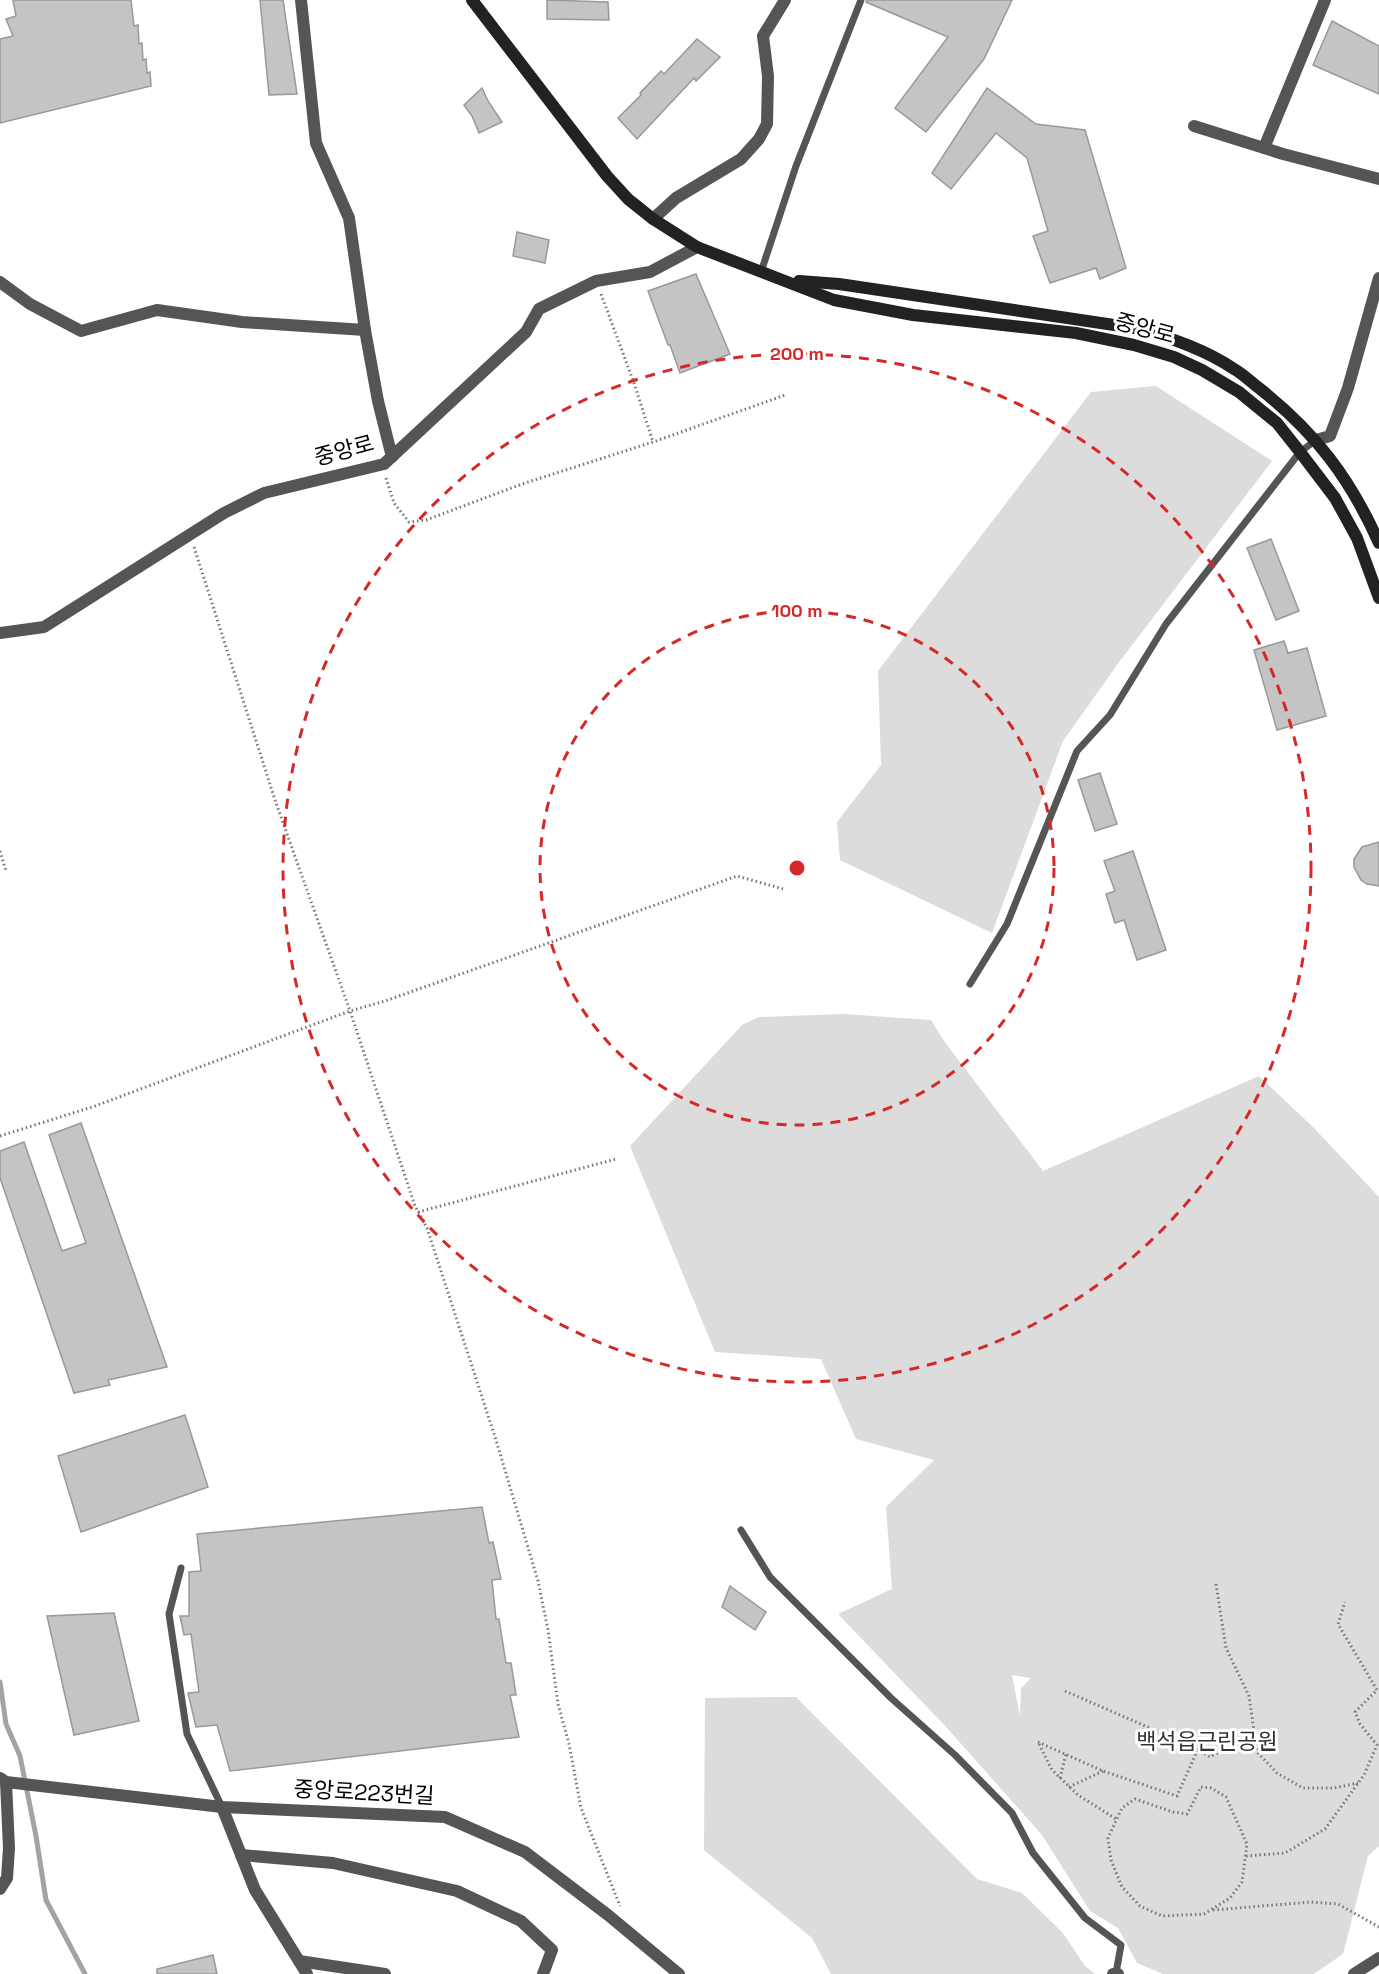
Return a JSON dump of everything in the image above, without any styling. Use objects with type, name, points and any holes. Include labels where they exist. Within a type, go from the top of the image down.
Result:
[{"type":"main road","name":"중앙로","points":[[472,0],[607,176],[628,199],[653,219],[698,247],[834,300],[913,315],[1076,333],[1134,345],[1174,357],[1202,370],[1239,392],[1277,423],[1335,498],[1357,538],[1379,598]]},
{"type":"main road","name":"중앙로","points":[[786,280],[839,285],[1141,329],[1181,342],[1234,368],[1281,405],[1316,440],[1345,478],[1379,543]]},
{"type":"street","points":[[301,0],[316,143],[350,218],[365,330],[388,461]]},
{"type":"street","points":[[653,219],[676,198],[741,159],[759,139],[767,124],[768,76],[763,36],[785,0]]},
{"type":"street","points":[[1264,148],[1325,0]]},
{"type":"street","points":[[1194,126],[1264,148],[1379,179]]},
{"type":"street","name":"중앙로","points":[[0,633],[44,627],[224,513],[264,493],[388,461],[526,332],[538,309],[596,281],[650,272],[698,247]]},
{"type":"street","points":[[1316,440],[1330,436],[1348,388],[1379,278]]},
{"type":"street","points":[[0,282],[30,304],[81,331],[157,310],[242,322],[365,330]]},
{"type":"street","points":[[0,1889],[7,1878],[9,1848],[7,1781]]},
{"type":"street","name":"중앙로223번길","points":[[7,1781],[222,1806],[445,1817],[525,1852],[608,1915],[679,1974]]},
{"type":"street","points":[[222,1806],[255,1890],[308,1974]]},
{"type":"street","points":[[241,1855],[333,1863],[456,1891],[521,1921],[552,1950],[543,1974]]},
{"type":"street","points":[[1354,1974],[1379,1958]]},
{"type":"street","points":[[299,1961],[385,1974]]},
{"type":"lane","points":[[761,272],[796,166],[861,0]]},
{"type":"lane","points":[[970,984],[1006,924],[1077,751],[1110,714],[1166,624],[1300,452],[1316,440]]},
{"type":"lane","points":[[741,1530],[770,1577],[891,1698],[955,1755],[1012,1813],[1033,1853],[1085,1918],[1120,1945],[1115,1974]]},
{"type":"lane","points":[[181,1568],[169,1614],[187,1734],[222,1806]]},
{"type":"path","points":[[596,281],[653,442]]},
{"type":"path","points":[[388,461],[387,480],[394,503],[409,522],[426,520],[522,484],[653,442],[785,395]]},
{"type":"path","points":[[190,534],[276,803],[418,1212],[427,1228],[484,1401],[538,1581],[548,1630],[558,1704],[582,1808],[620,1906]]},
{"type":"path","points":[[0,851],[6,871]]},
{"type":"path","points":[[0,1136],[95,1106],[350,1011],[385,1002],[737,876],[783,889]]},
{"type":"path","points":[[418,1212],[616,1159]]},
{"type":"path","points":[[1216,1584],[1226,1648],[1249,1696],[1257,1752],[1277,1773],[1303,1788],[1334,1788],[1358,1783]]},
{"type":"path","points":[[1246,1856],[1285,1852],[1325,1829],[1358,1783],[1377,1745],[1360,1724],[1355,1712],[1377,1690],[1338,1624],[1345,1602]]},
{"type":"path","points":[[1065,1691],[1198,1749],[1210,1757],[1255,1734]]},
{"type":"path","points":[[1117,1819],[1078,1796],[1052,1770],[1038,1742],[1103,1771],[1177,1796],[1198,1749]]},
{"type":"path","points":[[1060,1778],[1066,1754]]},
{"type":"path","points":[[1069,1787],[1103,1771]]},
{"type":"path","points":[[1201,1787],[1211,1788],[1226,1797],[1247,1844],[1242,1882],[1230,1898],[1204,1914],[1162,1916],[1140,1906],[1122,1887],[1111,1860],[1108,1838],[1117,1819],[1122,1808],[1135,1798],[1173,1812],[1186,1814],[1201,1787]]},
{"type":"path","points":[[1211,1910],[1311,1902],[1338,1904],[1379,1927]]},
{"type":"green space","points":[[1156,386],[1272,461],[1117,665],[1063,741],[992,933],[840,860],[837,822],[881,765],[878,671],[1091,392]]},
{"type":"green space","name":"백석읍근린공원","points":[[843,1014],[931,1020],[944,1041],[1043,1171],[1259,1076],[1313,1127],[1379,1197],[1379,1846],[1368,1856],[1343,1954],[1314,1974],[1163,1974],[1137,1963],[1118,1928],[1090,1911],[1042,1835],[947,1728],[838,1614],[892,1589],[886,1507],[934,1460],[856,1439],[821,1359],[715,1352],[630,1146],[742,1025],[759,1017]],"holes":[[[1012,1675],[1031,1678],[1021,1688],[1020,1716]]]},
{"type":"green space","points":[[796,1697],[977,1879],[1022,1893],[1063,1933],[1085,1966],[1095,1974],[831,1974],[812,1938],[704,1850],[705,1698]]},
{"type":"building","points":[[13,0],[131,0],[134,26],[138,25],[139,44],[142,43],[143,60],[146,59],[151,86],[0,123],[0,39],[13,36],[6,19],[16,16]]},
{"type":"building","points":[[260,0],[283,0],[297,94],[269,95]]},
{"type":"building","points":[[547,0],[608,2],[609,20],[547,19]]},
{"type":"building","points":[[867,0],[1012,0],[984,59],[926,132],[895,108],[948,37],[866,2]]},
{"type":"building","points":[[1332,21],[1379,46],[1379,94],[1313,65]]},
{"type":"building","points":[[697,39],[720,57],[696,81],[694,78],[637,139],[618,118],[661,71],[664,74]]},
{"type":"building","points":[[482,88],[502,122],[479,133],[472,116],[464,105]]},
{"type":"building","points":[[987,88],[1036,124],[1085,130],[1126,268],[1100,279],[1096,268],[1050,283],[1033,236],[1048,231],[1027,158],[996,133],[951,189],[932,173]]},
{"type":"building","points":[[517,232],[549,240],[545,263],[513,256]]},
{"type":"building","points":[[696,274],[730,354],[680,373],[648,291]]},
{"type":"building","points":[[1271,539],[1299,611],[1276,620],[1247,548]]},
{"type":"building","points":[[1284,641],[1288,653],[1307,648],[1326,716],[1277,730],[1254,650]]},
{"type":"building","points":[[1100,773],[1117,824],[1095,831],[1078,780]]},
{"type":"building","points":[[1379,842],[1379,886],[1367,884],[1361,880],[1354,867],[1354,859],[1362,847]]},
{"type":"building","points":[[1133,851],[1166,950],[1137,960],[1124,920],[1115,923],[1106,894],[1115,891],[1104,861]]},
{"type":"building","points":[[81,1123],[167,1367],[108,1380],[110,1385],[74,1393],[0,1178],[0,1151],[24,1142],[62,1251],[86,1243],[49,1135]]},
{"type":"building","points":[[185,1415],[208,1487],[81,1532],[58,1456]]},
{"type":"building","points":[[482,1507],[489,1543],[493,1542],[501,1579],[492,1580],[496,1619],[499,1619],[506,1663],[511,1663],[516,1695],[510,1695],[519,1737],[230,1771],[217,1725],[196,1727],[188,1693],[199,1692],[191,1634],[184,1635],[180,1616],[189,1616],[189,1572],[201,1571],[197,1534]]},
{"type":"building","points":[[730,1586],[766,1612],[755,1630],[722,1607]]},
{"type":"building","points":[[114,1613],[139,1721],[74,1735],[47,1616]]},
{"type":"building","points":[[213,1955],[217,1974],[157,1974],[157,1969]]},
{"type":"waterway","points":[[0,1682],[6,1724],[20,1756],[46,1900],[85,1974]]}]
